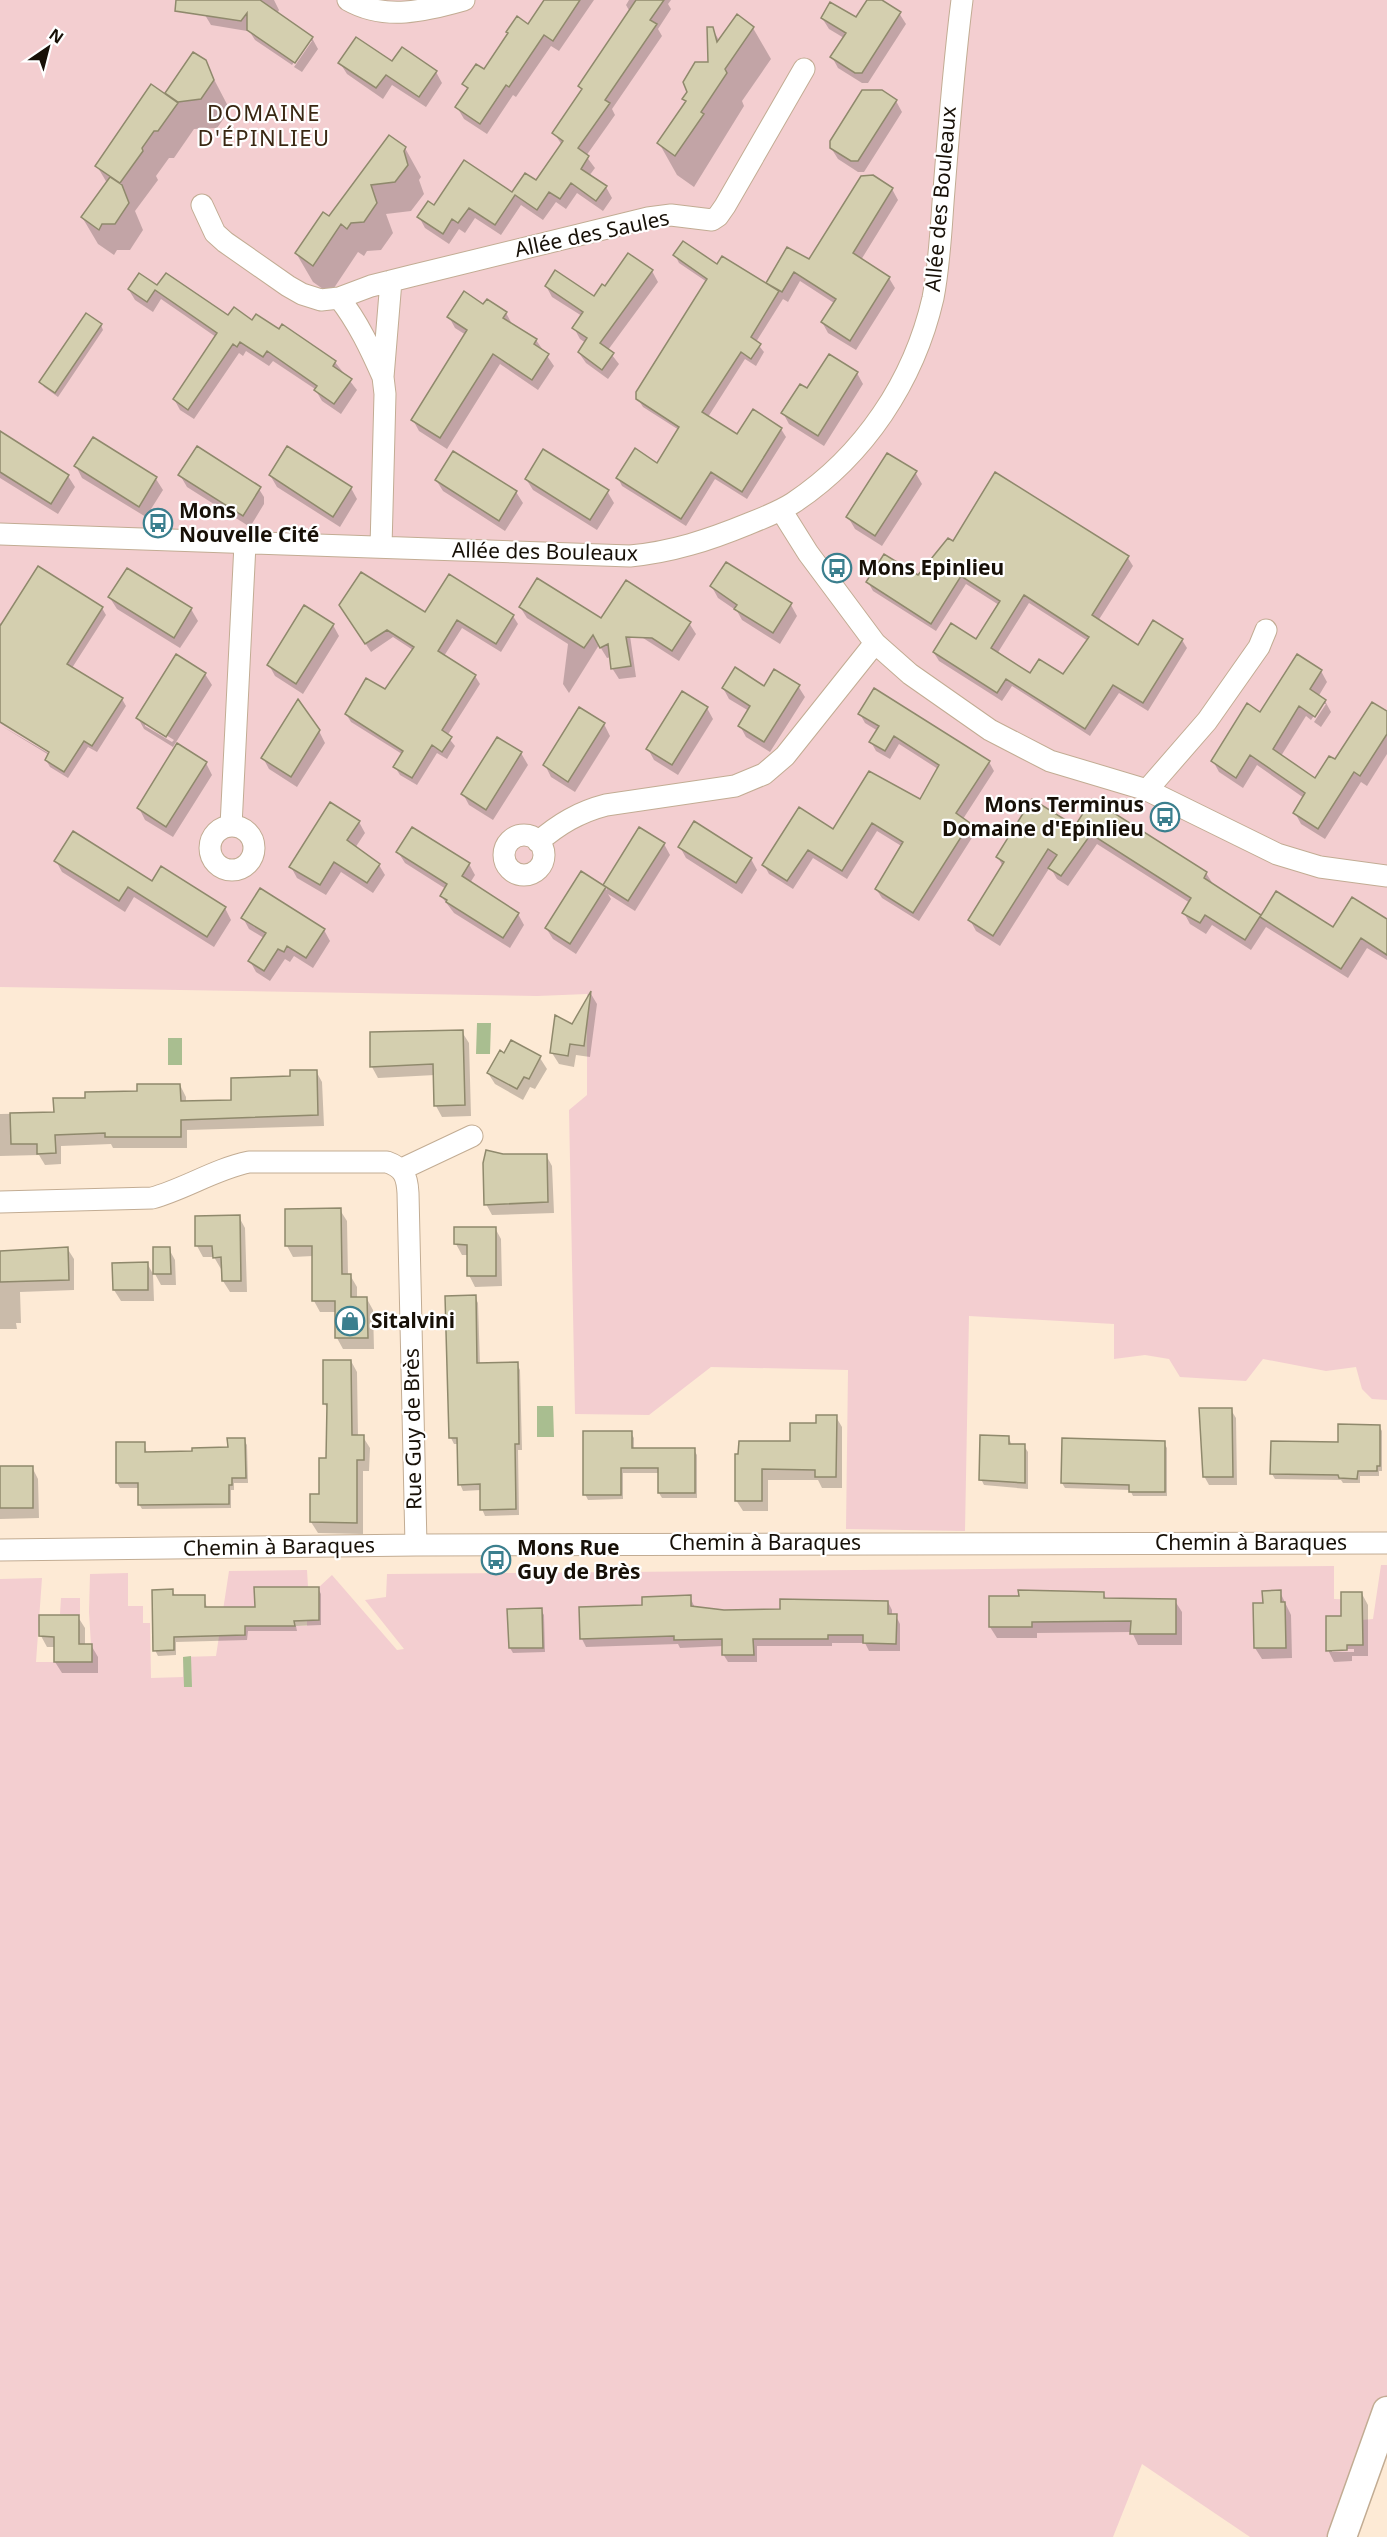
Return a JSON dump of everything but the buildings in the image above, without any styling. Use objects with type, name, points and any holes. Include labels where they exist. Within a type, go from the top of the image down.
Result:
[{"type":"street","points":[[348,0],[362,7],[391,13],[408,12],[464,0]]},
{"type":"street","name":"Allée des Bouleaux","points":[[0,534],[630,556],[700,543],[781,510],[827,476],[871,431],[900,385],[925,327],[938,270],[953,65],[962,0]]},
{"type":"street","name":"Allée des Saules","points":[[381,284],[648,218],[671,215],[712,220],[725,206],[804,69]]},
{"type":"street","points":[[202,206],[215,233],[261,268],[302,294],[321,300],[339,298],[381,284],[385,404],[381,547]]},
{"type":"street","points":[[339,298],[366,340],[383,378]]},
{"type":"street","points":[[781,510],[808,553],[875,643],[910,674],[964,714],[1014,744],[1050,761],[1147,790],[1277,854],[1320,867],[1387,876]]},
{"type":"street","points":[[231,826],[245,544]]},
{"type":"street","points":[[1147,790],[1207,721],[1259,647],[1266,630]]},
{"type":"street","points":[[538,842],[569,818],[586,811],[606,805],[735,786],[764,774],[785,756],[875,643]]},
{"type":"street","points":[[0,1202],[152,1198],[168,1194],[232,1166],[249,1162],[387,1162],[402,1169],[472,1136]]},
{"type":"street","name":"Rue Guy de Brès","points":[[402,1169],[407,1180],[408,1193],[416,1545]]},
{"type":"street","name":"Chemin à Baraques","points":[[0,1550],[416,1545],[1387,1544]]},
{"type":"street","points":[[1342,2537],[1387,2411]]},
{"type":"shaded area","points":[[0,0],[1387,0],[1387,1400],[1372,1399],[1362,1389],[1356,1367],[1326,1371],[1263,1359],[1246,1381],[1180,1377],[1169,1359],[1145,1355],[1114,1359],[1114,1324],[969,1316],[965,1531],[846,1529],[848,1370],[711,1367],[649,1415],[575,1414],[569,1110],[587,1095],[587,994],[537,996],[0,987]]},
{"type":"shaded area","points":[[477,1023],[491,1023],[490,1054],[476,1054]]},
{"type":"shaded area","points":[[168,1038],[182,1038],[182,1065],[168,1065]]},
{"type":"shaded area","points":[[537,1406],[553,1406],[554,1437],[537,1437]]},
{"type":"shaded area","points":[[1381,1565],[1387,1565],[1387,2411],[1342,2537],[1250,2537],[1142,2464],[1113,2537],[0,2537],[0,1579],[42,1578],[36,1662],[92,1662],[89,1612],[90,1574],[128,1573],[128,1606],[143,1606],[143,1623],[150,1623],[151,1678],[183,1677],[183,1657],[216,1656],[229,1571],[307,1570],[308,1587],[254,1588],[255,1621],[278,1626],[307,1626],[307,1620],[319,1620],[319,1587],[332,1575],[397,1650],[404,1649],[365,1600],[386,1597],[387,1574],[1334,1566],[1334,1599],[1362,1600],[1362,1620],[1373,1619]]},
{"type":"shaded area","points":[[61,1598],[80,1598],[80,1615],[60,1614]]},
{"type":"shaded area","points":[[191,1656],[192,1687],[184,1687],[183,1657]]},
{"type":"place","name":"Mons Nouvelle Cité","points":[[158,523]]},
{"type":"place","name":"Mons Epinlieu","points":[[837,568]]},
{"type":"place","name":"Mons Terminus Domaine d'Epinlieu","points":[[1165,817]]},
{"type":"place","name":"Sitalvini","points":[[350,1321]]},
{"type":"place","name":"Mons Rue Guy de Brès","points":[[496,1560]]},
{"type":"district","name":"DOMAINE D'ÉPINLIEU","points":[[264,126]]}]
